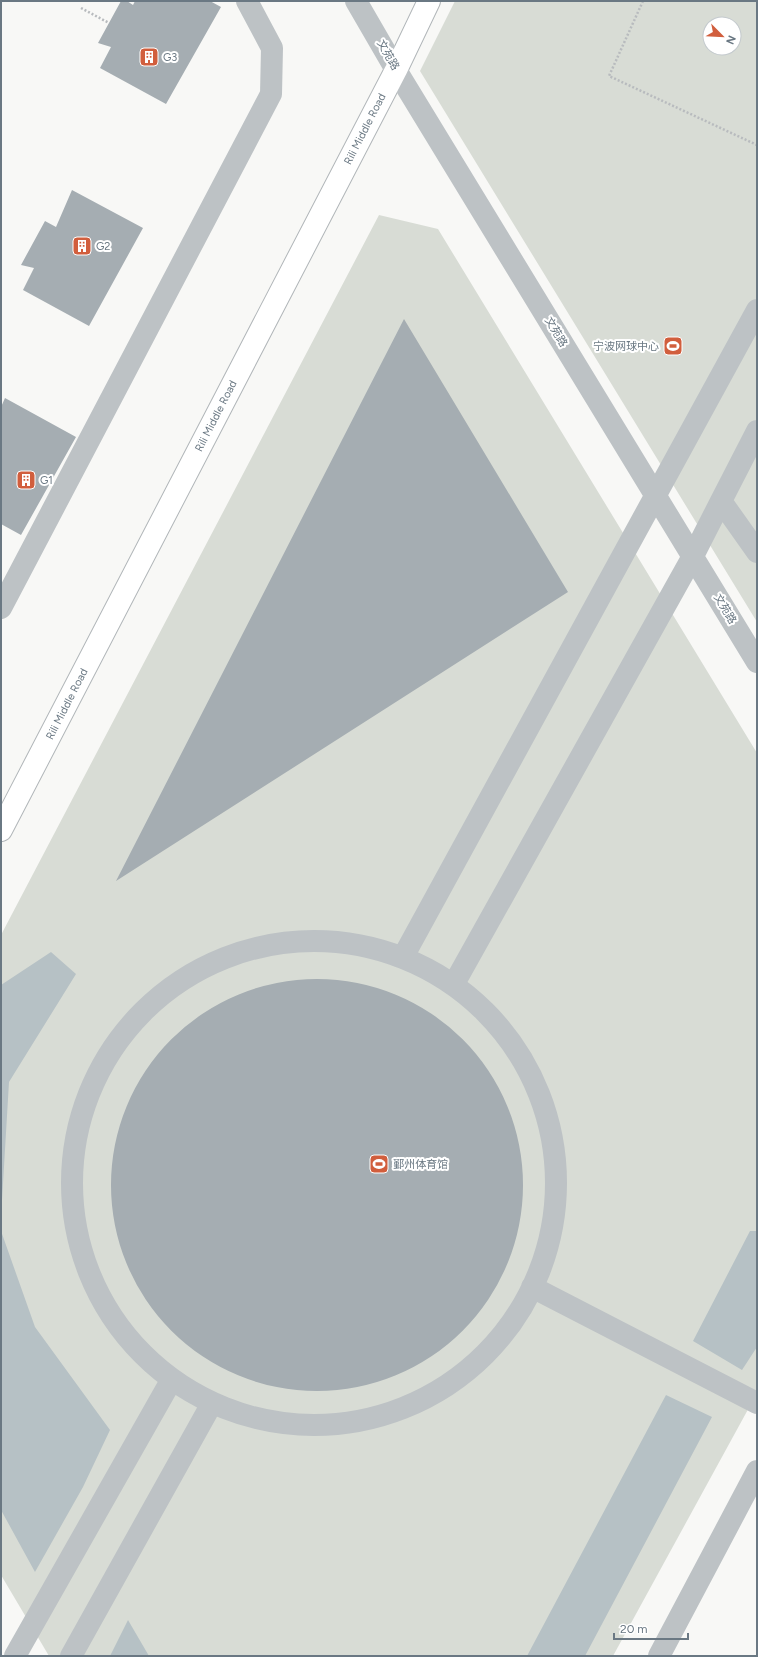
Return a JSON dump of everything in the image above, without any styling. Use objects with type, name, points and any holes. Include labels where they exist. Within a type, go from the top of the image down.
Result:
[{"type":"main road","name":"Rili Middle Road","points":[[1,830],[396,70],[429,1]]},
{"type":"street","points":[[1,608],[270,94],[272,48],[247,1]]},
{"type":"street","name":"文苑路","points":[[356,1],[396,70],[757,662]]},
{"type":"street","points":[[403,958],[757,310]]},
{"type":"street","points":[[455,982],[693,556],[757,431]]},
{"type":"street","points":[[721,501],[757,552]]},
{"type":"street","points":[[304,939],[383,948],[455,982],[512,1038],[548,1110],[558,1190],[543,1268],[503,1338],[443,1391],[369,1422],[288,1427],[211,1405],[144,1360],[96,1294],[72,1217],[75,1136],[104,1060],[156,998],[225,956],[304,939]]},
{"type":"street","points":[[532,1287],[757,1403]]},
{"type":"street","points":[[14,1656],[172,1379]]},
{"type":"street","points":[[71,1656],[211,1405]]},
{"type":"street","points":[[659,1656],[757,1471]]},
{"type":"path","points":[[643,1],[609,76],[757,145]]},
{"type":"path","points":[[81,8],[109,23]]},
{"type":"shaded area","name":"宁波网球中心","points":[[455,1],[757,1],[757,622],[420,71]]},
{"type":"shaded area","name":"鄞州体育馆","points":[[379,215],[438,229],[757,753],[757,1393],[613,1656],[49,1656],[1,1575],[1,935]]},
{"type":"shaded area","points":[[51,952],[76,974],[9,1082],[1,1217],[1,985]]},
{"type":"shaded area","points":[[1,1231],[35,1327],[110,1430],[83,1487],[35,1572],[1,1510]]},
{"type":"shaded area","points":[[750,1231],[757,1231],[757,1347],[742,1370],[693,1341]]},
{"type":"shaded area","points":[[666,1395],[712,1417],[585,1656],[527,1656]]},
{"type":"shaded area","points":[[128,1620],[149,1656],[110,1656]]},
{"type":"building","name":"G3","points":[[121,1],[127,1],[133,5],[135,1],[210,1],[221,7],[166,104],[100,68],[111,47],[98,43]]},
{"type":"building","name":"G2","points":[[72,190],[143,228],[89,326],[23,290],[34,268],[21,265],[45,221],[56,227]]},
{"type":"building","points":[[404,319],[568,592],[116,881]]},
{"type":"building","name":"G1","points":[[5,398],[76,437],[21,535],[1,524],[1,407]]},
{"type":"building","name":"鄞州体育馆","points":[[317,979],[357,983],[396,995],[414,1003],[431,1014],[463,1039],[488,1071],[499,1088],[507,1106],[519,1145],[523,1185],[519,1225],[507,1264],[499,1282],[488,1299],[463,1331],[431,1356],[414,1367],[396,1375],[357,1387],[317,1391],[277,1387],[238,1375],[220,1367],[203,1356],[171,1331],[146,1299],[135,1282],[127,1264],[115,1225],[111,1185],[115,1145],[127,1106],[135,1088],[146,1071],[171,1039],[203,1014],[220,1003],[238,995],[277,983]]},
{"type":"place","name":"G3","points":[[149,57]]},
{"type":"place","name":"G2","points":[[82,246]]},
{"type":"place","name":"宁波网球中心","points":[[673,346]]},
{"type":"place","name":"G1","points":[[26,480]]},
{"type":"place","name":"鄞州体育馆","points":[[379,1164]]}]
